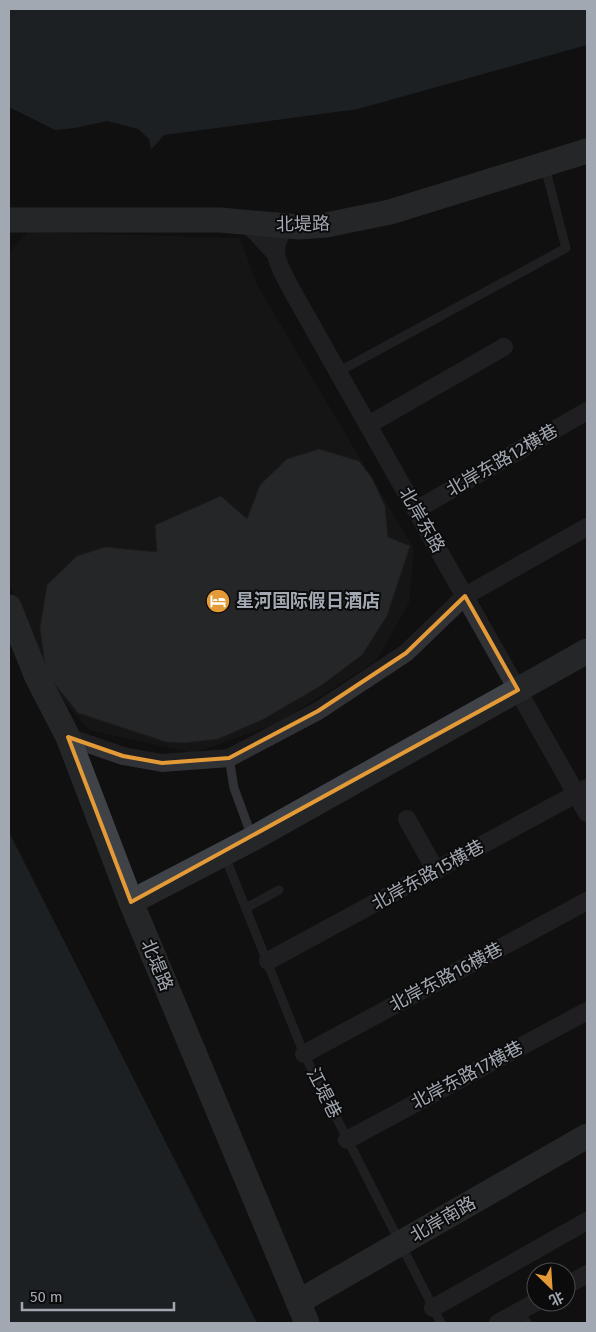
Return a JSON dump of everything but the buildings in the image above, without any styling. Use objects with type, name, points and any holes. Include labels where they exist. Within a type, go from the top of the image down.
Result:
[{"type":"main road","name":"北堤路","points":[[9,220],[130,219],[287,226],[326,225],[363,219],[587,151]]},
{"type":"main road","name":"北堤路","points":[[9,607],[37,677],[68,737],[131,902],[302,1312]]},
{"type":"main road","points":[[131,902],[252,839],[587,651]]},
{"type":"main road","name":"北岸南路","points":[[302,1312],[400,1244],[587,1136]]},
{"type":"street","name":"北岸东路","points":[[247,223],[275,253],[290,287],[518,690],[582,791],[587,813]]},
{"type":"street","points":[[275,253],[277,237],[287,226]]},
{"type":"street","points":[[368,425],[504,347]]},
{"type":"street","name":"北岸东路12横巷","points":[[416,510],[587,411]]},
{"type":"street","points":[[68,737],[123,756],[162,763],[228,758],[318,711],[406,653],[465,596],[587,527]]},
{"type":"street","name":"北岸东路15横巷","points":[[268,961],[582,791]]},
{"type":"street","points":[[407,819],[436,870]]},
{"type":"street","name":"北岸东路16横巷","points":[[304,1054],[587,901]]},
{"type":"street","name":"北岸东路17横巷","points":[[348,1140],[587,1010]]},
{"type":"street","points":[[437,1316],[587,1221]]},
{"type":"street","points":[[576,1280],[587,1274]]},
{"type":"street","points":[[498,1323],[524,1317]]},
{"type":"lane","points":[[338,372],[566,248],[544,164]]},
{"type":"lane","points":[[228,758],[234,788],[252,839]]},
{"type":"lane","name":"江堤巷","points":[[224,854],[304,1054],[437,1316]]},
{"type":"lane","points":[[246,908],[279,890]]},
{"type":"highlighted area","points":[[465,596],[518,690],[131,902],[68,737],[123,756],[162,763],[229,758],[318,711],[406,653]]},
{"type":"shaded area","points":[[9,9],[587,9],[587,45],[358,109],[164,135],[151,150],[149,139],[138,129],[107,121],[55,130],[9,107]]},
{"type":"shaded area","points":[[28,232],[240,238],[257,285],[414,549],[409,603],[376,661],[278,723],[194,753],[89,730],[45,679],[9,583],[9,252]]},
{"type":"shaded area","points":[[9,832],[257,1323],[9,1323]]},
{"type":"place","name":"星河国际假日酒店","points":[[218,601]]}]
